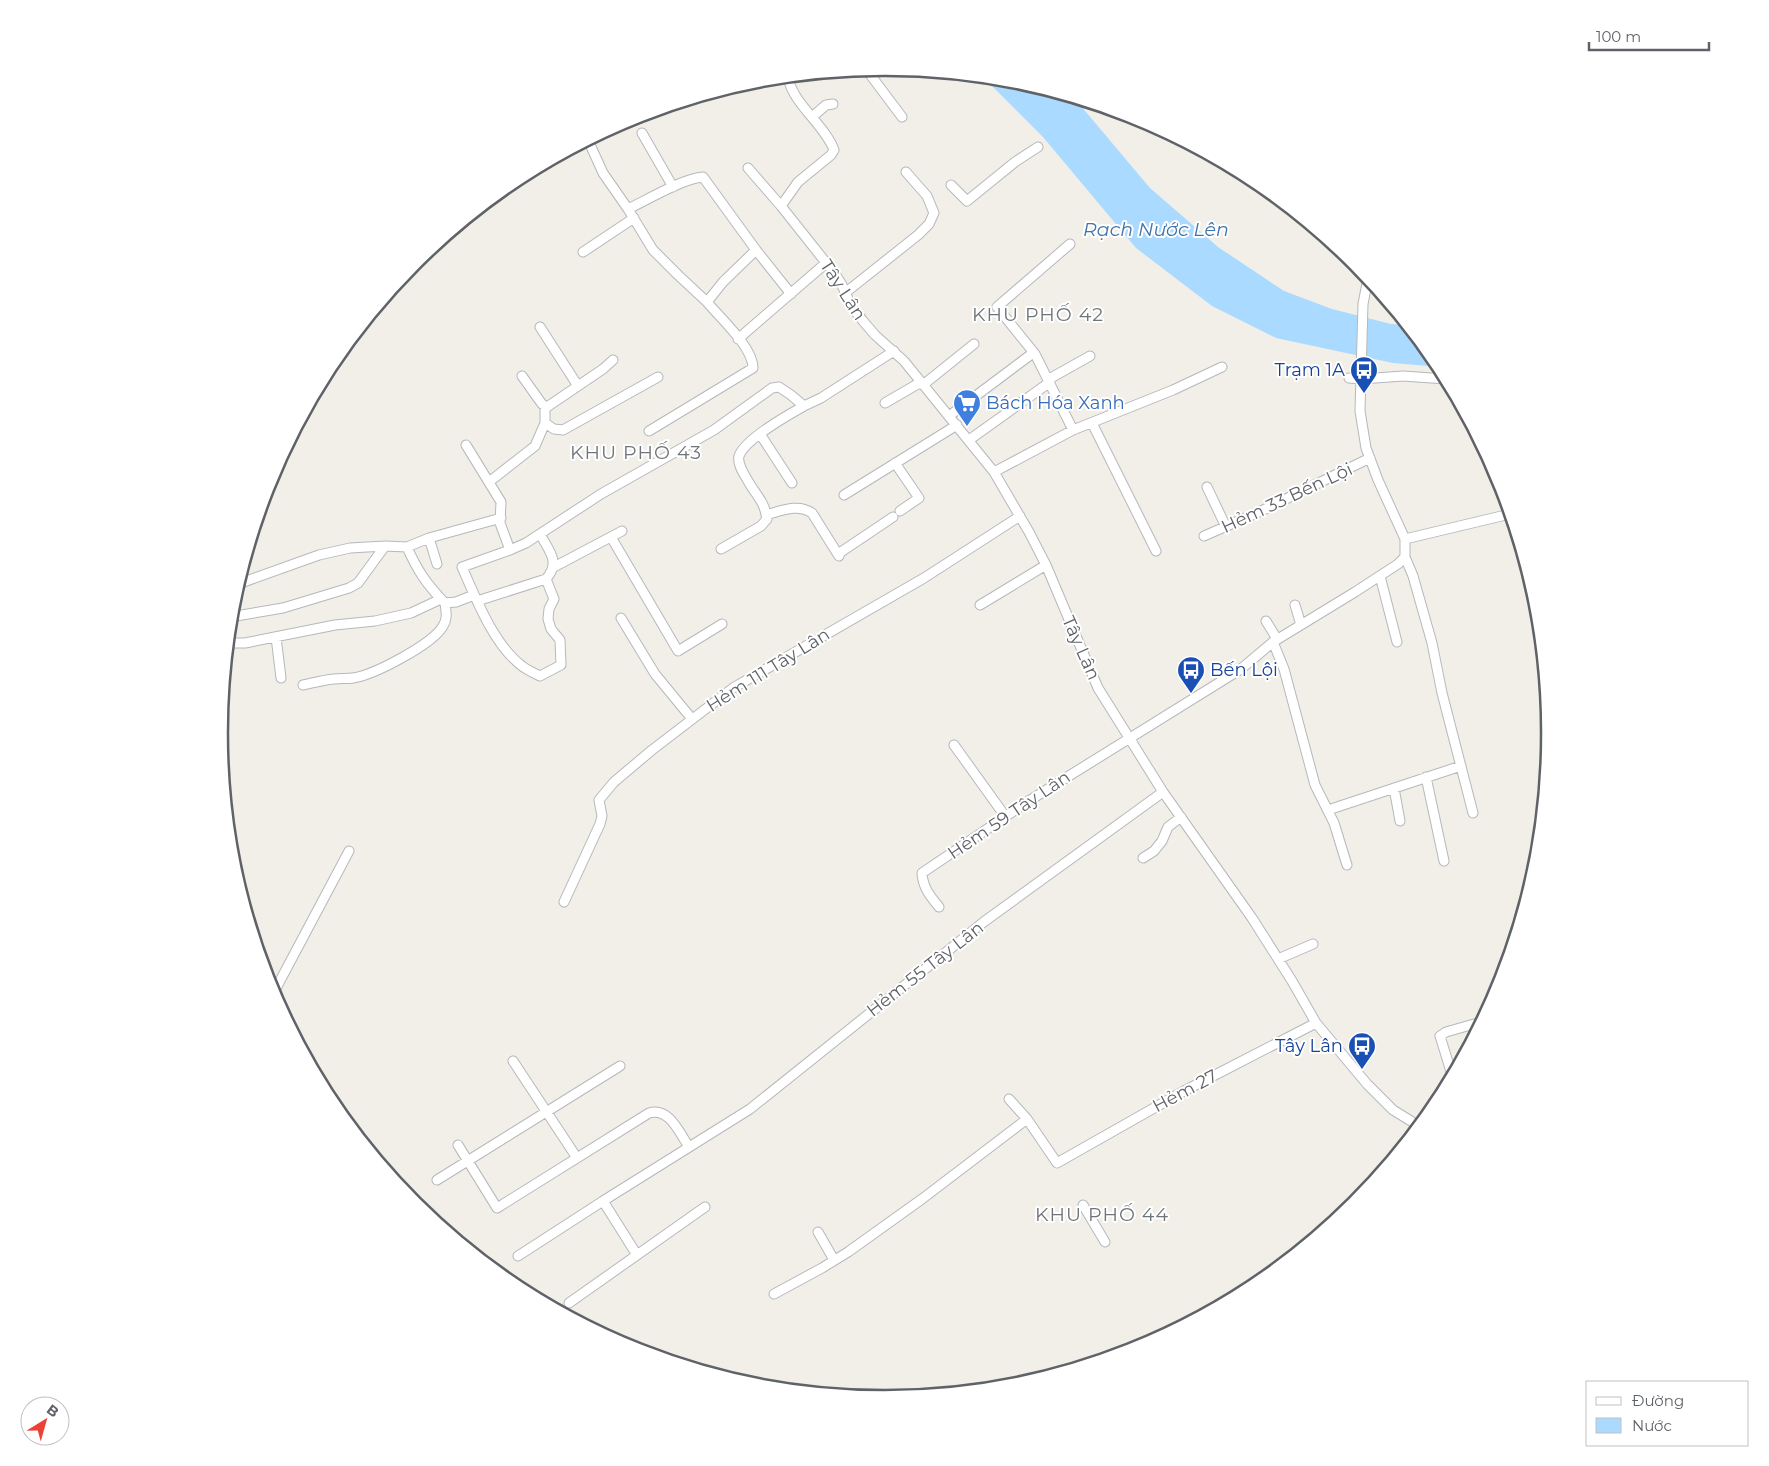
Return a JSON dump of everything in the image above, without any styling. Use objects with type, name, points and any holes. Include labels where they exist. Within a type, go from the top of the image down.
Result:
[{"type":"street","points":[[872,77],[902,117]]},
{"type":"street","points":[[781,206],[798,182],[831,155],[834,150],[796,95],[791,83]]},
{"type":"street","points":[[812,118],[826,105],[833,104]]},
{"type":"street","points":[[642,133],[673,187]]},
{"type":"street","points":[[591,146],[603,173],[654,250],[707,302],[738,339],[753,362],[753,368],[649,431]]},
{"type":"street","points":[[951,185],[967,200],[1015,162],[1038,147]]},
{"type":"street","name":"Tây Lân","points":[[748,168],[826,263],[842,285],[851,306],[863,321],[922,383],[994,472],[1046,565],[1098,688],[1163,792],[1248,913],[1316,1023],[1340,1054],[1386,1104],[1392,1110],[1413,1123]]},
{"type":"street","points":[[845,293],[918,235],[929,224],[934,213],[927,196],[906,172]]},
{"type":"street","points":[[628,209],[673,187],[698,177],[703,177],[756,250],[791,294]]},
{"type":"street","points":[[583,252],[634,218]]},
{"type":"street","points":[[1070,244],[998,306],[1034,353],[1073,430]]},
{"type":"street","points":[[707,302],[723,282],[756,250]]},
{"type":"street","points":[[738,339],[826,263]]},
{"type":"street","points":[[1367,288],[1363,312],[1363,362],[1360,411],[1366,448],[1405,539],[1405,556],[1413,576],[1432,643],[1442,694],[1473,813]]},
{"type":"street","points":[[540,326],[578,386]]},
{"type":"street","points":[[885,404],[922,383],[974,344]]},
{"type":"street","points":[[720,549],[761,526],[767,519],[765,505],[748,482],[739,464],[739,456],[746,445],[779,420],[821,398],[894,352]]},
{"type":"street","points":[[950,416],[1034,353]]},
{"type":"street","points":[[970,440],[1049,380],[1090,356]]},
{"type":"street","points":[[545,406],[547,407],[603,369],[613,360]]},
{"type":"street","points":[[994,472],[1073,430],[1173,390],[1222,367]]},
{"type":"street","points":[[489,482],[535,446],[545,423],[545,406],[522,376]]},
{"type":"street","points":[[1349,378],[1403,376],[1437,378]]},
{"type":"street","points":[[545,423],[554,429],[563,430],[658,377]]},
{"type":"street","points":[[546,579],[554,599],[549,609],[548,619],[551,628],[560,640],[561,665],[540,676],[523,667],[510,655],[488,623],[462,566],[510,550],[540,534],[601,494],[714,430],[772,388],[779,387],[804,406]]},
{"type":"street","points":[[1092,423],[1156,551]]},
{"type":"street","points":[[844,495],[957,425]]},
{"type":"street","points":[[760,434],[792,483]]},
{"type":"street","points":[[466,445],[501,502],[500,518],[505,540],[510,550]]},
{"type":"street","name":"Hẻm 33 Bến Lội","points":[[1204,536],[1370,458]]},
{"type":"street","points":[[766,515],[795,508],[806,509],[812,514],[839,555],[918,498],[895,463]]},
{"type":"street","points":[[1207,487],[1226,527]]},
{"type":"street","points":[[1405,539],[1503,515]]},
{"type":"street","name":"Hẻm 111 Tây Lân","points":[[564,902],[600,824],[602,816],[599,800],[614,782],[652,750],[733,688],[924,578],[1020,516]]},
{"type":"street","points":[[246,581],[319,555],[350,548],[407,547],[429,538],[500,518]]},
{"type":"street","points":[[234,643],[276,640],[335,625],[375,621],[411,613],[443,601],[456,602],[476,598],[546,579],[554,568],[622,531]]},
{"type":"street","points":[[540,534],[552,556],[554,568]]},
{"type":"street","points":[[611,537],[678,651],[722,624]]},
{"type":"street","points":[[429,538],[437,564]]},
{"type":"street","points":[[238,616],[290,606],[349,588],[358,583],[385,546]]},
{"type":"street","points":[[303,685],[333,679],[353,678],[371,672],[393,662],[430,640],[443,627],[447,616],[443,601],[418,571],[407,547]]},
{"type":"street","points":[[1129,737],[1241,669],[1275,640],[1380,576],[1398,564],[1405,556]]},
{"type":"street","points":[[980,605],[1046,565]]},
{"type":"street","points":[[1380,576],[1397,642]]},
{"type":"street","points":[[1295,605],[1301,625]]},
{"type":"street","points":[[621,618],[655,674],[692,719]]},
{"type":"street","points":[[1266,621],[1275,640],[1284,669],[1315,785],[1334,823],[1347,865]]},
{"type":"street","points":[[276,640],[281,678]]},
{"type":"street","name":"Hẻm 59 Tây Lân","points":[[939,907],[922,883],[922,874],[1005,816],[1129,737]]},
{"type":"street","points":[[954,745],[1005,816]]},
{"type":"street","points":[[1328,810],[1461,766]]},
{"type":"street","points":[[1426,777],[1444,861]]},
{"type":"street","points":[[1394,788],[1400,822]]},
{"type":"street","name":"Hẻm 55 Tây Lân","points":[[518,1256],[750,1109],[985,921],[1163,792]]},
{"type":"street","points":[[1143,858],[1154,851],[1162,841],[1168,827],[1180,817]]},
{"type":"street","points":[[278,984],[349,851]]},
{"type":"street","points":[[1278,959],[1313,944]]},
{"type":"street","name":"Hẻm 27","points":[[1027,1119],[1057,1163],[1184,1091],[1316,1023]]},
{"type":"street","points":[[1449,1067],[1440,1036],[1446,1032],[1473,1024]]},
{"type":"street","points":[[513,1061],[577,1158]]},
{"type":"street","points":[[437,1180],[620,1066]]},
{"type":"street","points":[[774,1294],[834,1260],[930,1193],[1027,1119],[1009,1099]]},
{"type":"street","points":[[458,1145],[497,1208],[648,1113],[662,1112],[669,1117],[689,1147]]},
{"type":"street","points":[[603,1201],[637,1255]]},
{"type":"street","points":[[1083,1205],[1105,1242]]},
{"type":"street","points":[[568,1303],[705,1208]]},
{"type":"street","points":[[818,1232],[834,1260]]},
{"type":"water","name":"Rạch Nước Lên","points":[[992,86],[1013,89],[1082,107],[1150,188],[1218,247],[1284,291],[1332,309],[1399,325],[1430,366],[1393,363],[1276,338],[1212,306],[1136,248],[1043,137]]},
{"type":"place","name":"Trạm 1A","points":[[1364,394]]},
{"type":"place","name":"Bách Hóa Xanh","points":[[967,427]]},
{"type":"place","name":"Bến Lội","points":[[1191,694]]},
{"type":"place","name":"Tây Lân","points":[[1362,1070]]},
{"type":"district","name":"KHU PHỐ 42","points":[[1038,314]]},
{"type":"district","name":"KHU PHỐ 43","points":[[636,452]]},
{"type":"district","name":"KHU PHỐ 44","points":[[1102,1214]]}]
